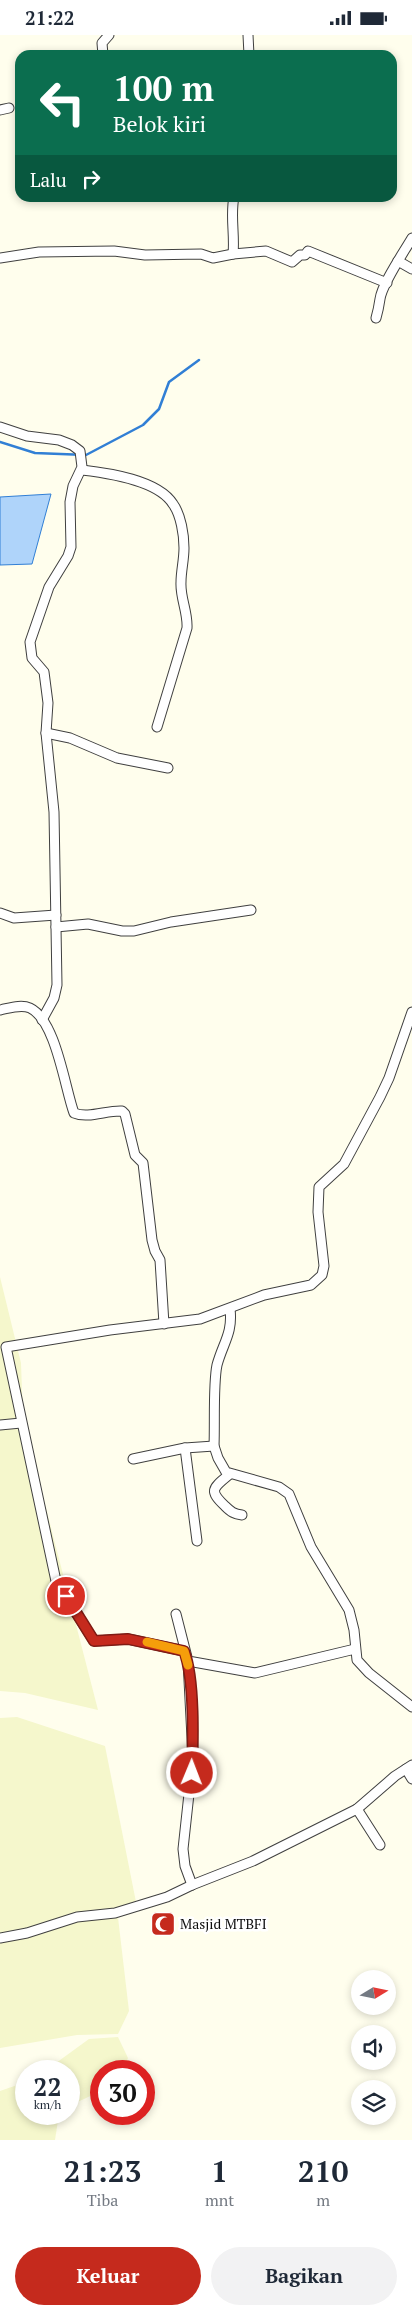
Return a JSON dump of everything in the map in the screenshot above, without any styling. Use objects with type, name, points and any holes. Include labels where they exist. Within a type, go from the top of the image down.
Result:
[{"type":"street","points":[[103,50],[102,43],[109,35]]},
{"type":"street","points":[[248,35],[249,50]]},
{"type":"street","points":[[233,202],[235,236],[233,254]]},
{"type":"street","points":[[376,318],[381,304],[380,299],[387,283],[412,238]]},
{"type":"street","points":[[0,258],[39,252],[114,251],[145,255],[201,254],[213,258],[266,251],[292,262],[300,255],[305,255],[308,251],[387,283]]},
{"type":"street","points":[[398,261],[412,269]]},
{"type":"street","points":[[0,427],[27,436],[59,440],[72,445],[80,451],[82,468],[73,486],[70,502],[71,539],[68,556],[49,587],[30,643],[32,657],[45,677],[48,712],[46,733],[54,813],[56,992],[42,1020]]},
{"type":"street","points":[[82,468],[156,489],[170,500],[177,513],[184,547],[180,584],[187,615],[187,628],[157,727]]},
{"type":"street","points":[[46,733],[70,738],[117,758],[168,768]]},
{"type":"street","points":[[56,927],[88,924],[122,931],[134,931],[171,922],[252,910]]},
{"type":"street","points":[[0,913],[14,918],[56,915]]},
{"type":"street","points":[[0,1009],[23,1006],[32,1009],[42,1020],[57,1052],[68,1084],[74,1113],[81,1115],[122,1111],[125,1114],[135,1155],[143,1163],[152,1240],[155,1251],[160,1259],[164,1324]]},
{"type":"street","points":[[184,1651],[128,1639],[94,1641],[56,1581],[6,1347],[110,1330],[200,1319],[264,1295],[311,1285],[322,1275],[324,1266],[317,1202],[320,1187],[344,1165],[380,1097],[389,1078],[412,1012]]},
{"type":"street","points":[[230,1309],[232,1323],[217,1366],[214,1446],[218,1458],[226,1472],[279,1487],[289,1494],[311,1547],[349,1610],[359,1664],[412,1707]]},
{"type":"street","points":[[0,1425],[21,1423]]},
{"type":"street","points":[[133,1459],[185,1448],[214,1446]]},
{"type":"street","points":[[185,1448],[197,1541]]},
{"type":"street","points":[[230,1473],[217,1484],[214,1494],[217,1501],[232,1513],[242,1515]]},
{"type":"street","points":[[176,1614],[188,1661],[192,1757],[183,1849],[185,1866],[192,1885]]},
{"type":"street","points":[[188,1661],[255,1673],[355,1649]]},
{"type":"street","points":[[0,1938],[27,1933],[77,1917],[115,1913],[167,1897],[253,1861],[357,1809],[409,1767],[412,1779]]},
{"type":"street","points":[[357,1809],[380,1845]]},
{"type":"green space","points":[[0,1277],[21,1363],[23,1419],[98,1710],[25,1693],[0,1691]]},
{"type":"green space","points":[[17,1717],[105,1746],[136,1902],[117,1909],[129,2011],[118,2034],[77,2035],[0,2048],[0,1718]]},
{"type":"green space","points":[[118,2037],[128,2058],[127,2060],[90,2060],[90,2096],[80,2101],[80,2060],[60,2060],[89,2039]]},
{"type":"green space","points":[[15,2086],[15,2125],[57,2125],[55,2140],[0,2140],[0,2091]]},
{"type":"water","points":[[51,494],[32,564],[0,565],[0,497]]},
{"type":"waterway","points":[[0,442],[35,453],[86,455],[143,425],[159,409],[169,382],[199,360]]},
{"type":"slow traffic","points":[[147,1642],[184,1651],[188,1665]]},
{"type":"place","name":"Masjid MTBFI","points":[[163,1924]]},
{"type":"route","points":[[66,1596],[94,1641],[138,1640],[184,1651],[188,1661],[192,1715],[192,1773]]}]
